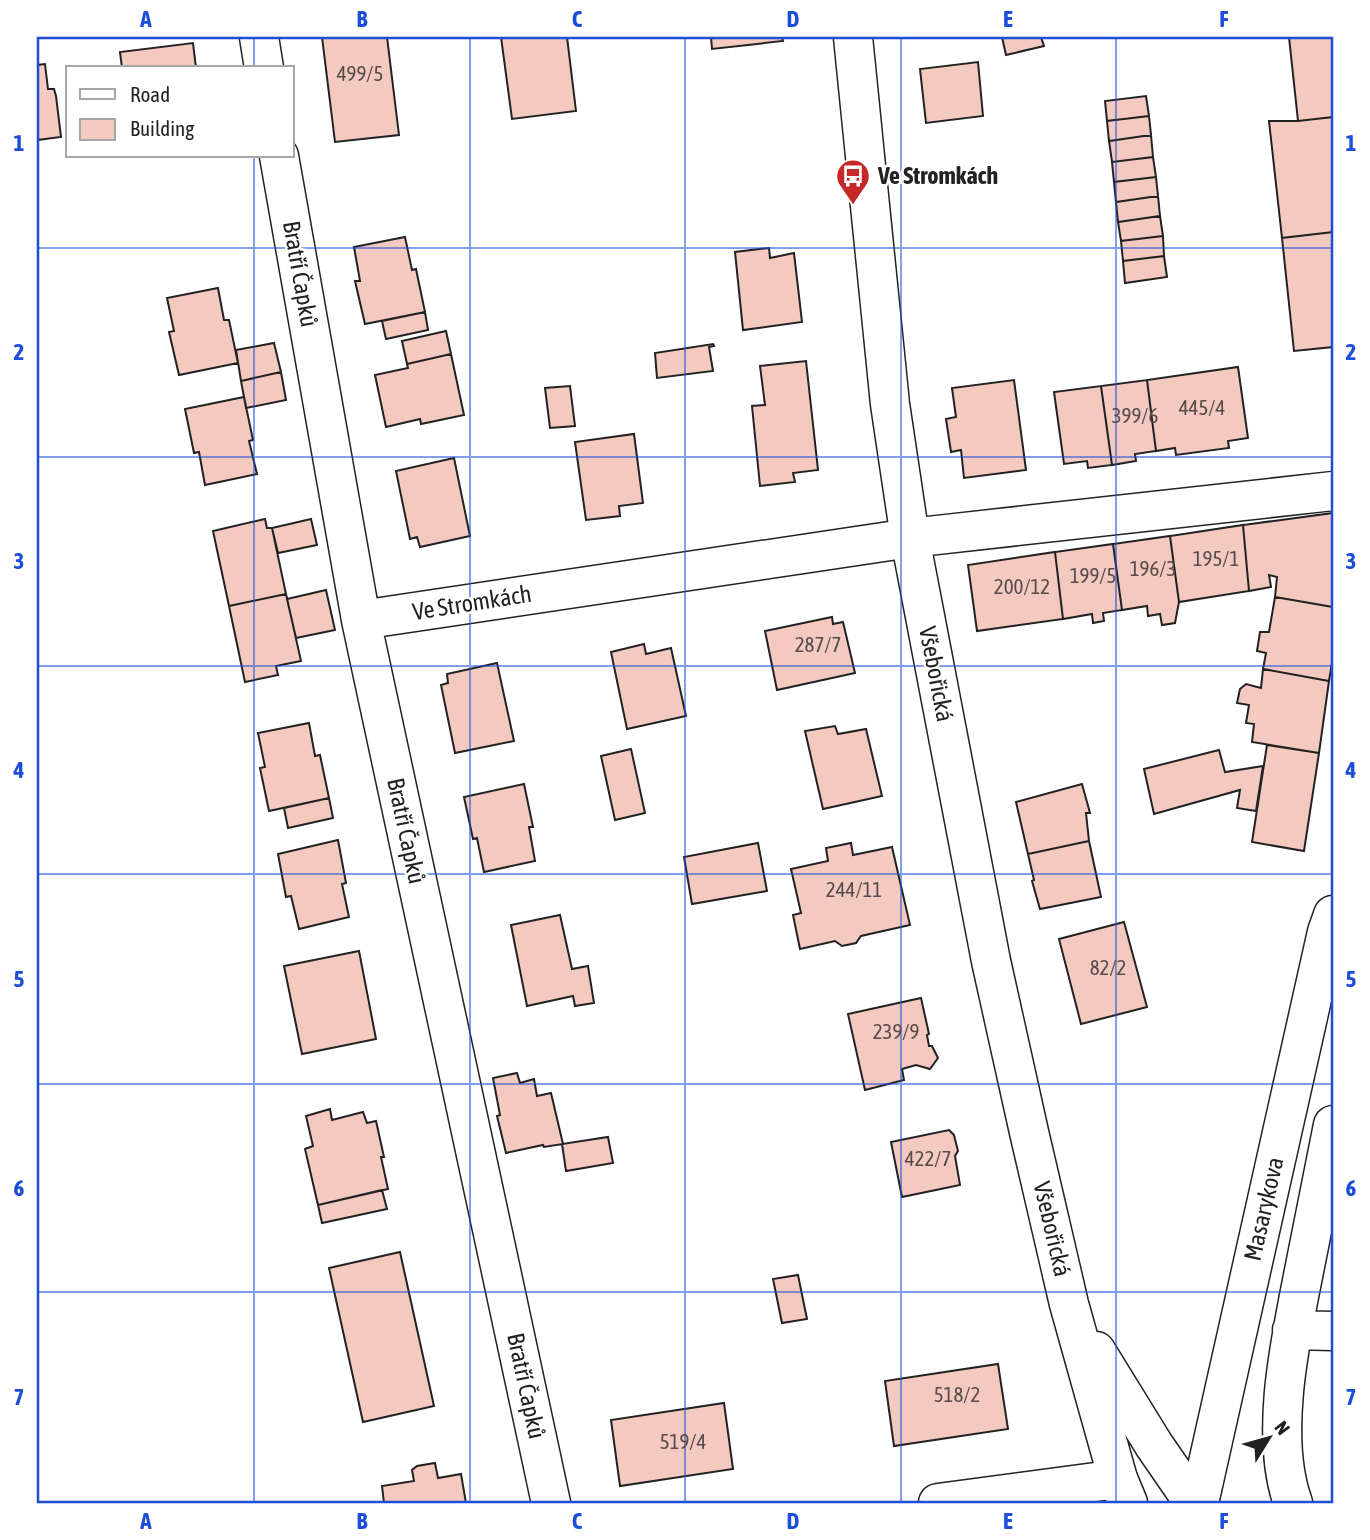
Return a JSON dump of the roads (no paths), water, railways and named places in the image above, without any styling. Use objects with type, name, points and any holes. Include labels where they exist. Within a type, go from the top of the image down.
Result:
[{"type":"street","points":[[259,37],[264,66]]},
{"type":"street","name":"Všebořická","points":[[853,37],[890,404],[910,538],[991,961],[1069,1304],[1123,1491]]},
{"type":"street","name":"Bratří Čapků","points":[[279,158],[360,620],[551,1503]]},
{"type":"street","name":"Ve Stromkách","points":[[360,620],[910,538],[1333,491]]},
{"type":"street","name":"Masarykova","points":[[1197,1503],[1330,924]]},
{"type":"street","name":"Masarykova","points":[[1293,1503],[1286,1485],[1282,1427],[1292,1330],[1333,1125]]},
{"type":"street","name":"Všebořická","points":[[1069,1304],[1154,1445],[1197,1503]]},
{"type":"street","points":[[1292,1330],[1333,1331]]},
{"type":"street","points":[[938,1503],[1123,1491]]},
{"type":"place","name":"Ve Stromkách","points":[[853,206]]}]
